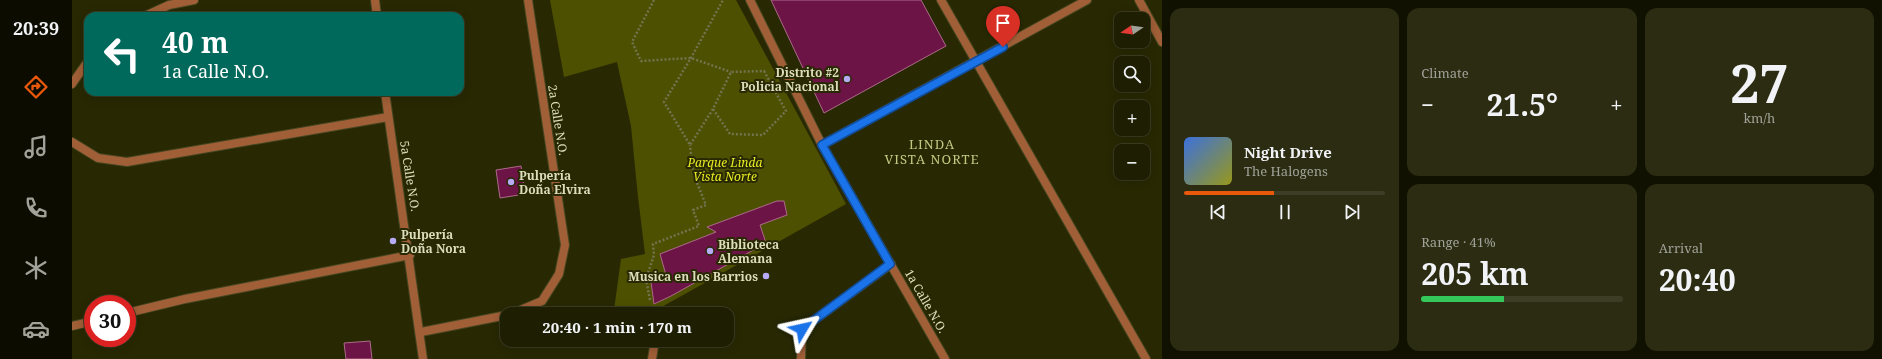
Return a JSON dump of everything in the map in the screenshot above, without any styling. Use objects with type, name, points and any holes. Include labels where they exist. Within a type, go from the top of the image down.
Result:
[{"type":"street","points":[[154,12],[169,5],[194,0]]},
{"type":"street","points":[[375,0],[376,12]]},
{"type":"street","name":"2a Calle N.O.","points":[[528,0],[565,245],[559,274],[542,301],[528,307]]},
{"type":"street","name":"1a Calle N.O.","points":[[750,0],[822,145],[945,359]]},
{"type":"street","points":[[941,0],[1146,359]]},
{"type":"street","points":[[822,145],[1087,0]]},
{"type":"street","points":[[1139,0],[1162,42]]},
{"type":"street","points":[[72,84],[84,67]]},
{"type":"street","name":"5a Calle N.O.","points":[[386,96],[388,117],[421,332],[423,359]]},
{"type":"street","points":[[72,142],[98,158],[127,162],[388,117]]},
{"type":"street","points":[[136,311],[185,299],[410,255]]},
{"type":"street","points":[[801,359],[802,329],[890,264]]},
{"type":"street","points":[[421,332],[500,316]]},
{"type":"street","points":[[72,326],[84,323]]},
{"type":"street","points":[[652,359],[654,347]]},
{"type":"path","points":[[654,0],[632,42],[641,61],[691,58],[731,72],[764,71],[786,111],[763,135],[730,134],[713,109]]},
{"type":"path","points":[[651,307],[646,279],[654,255],[653,244],[699,226],[693,210],[706,204],[693,173],[690,146],[664,102],[691,58],[723,0]]},
{"type":"path","points":[[690,146],[713,109],[731,72]]},
{"type":"green space","name":"Parque Linda Vista Norte","points":[[550,0],[736,0],[846,204],[662,307],[614,307],[621,259],[645,254],[631,126],[617,62],[564,77]]},
{"type":"building","name":"Distrito #2 Policia Nacional","points":[[771,0],[921,0],[946,46],[824,113]]},
{"type":"building","name":"Pulpería Doña Elvira","points":[[521,166],[525,194],[500,198],[496,170]]},
{"type":"building","name":"Biblioteca Alemana","points":[[777,201],[784,201],[787,215],[760,225],[766,243],[654,304],[651,282],[666,275],[660,254],[716,232],[707,227]]},
{"type":"building","points":[[370,341],[372,359],[346,359],[344,343]]},
{"type":"place","name":"Distrito #2 Policia Nacional","points":[[847,79]]},
{"type":"place","name":"Pulpería Doña Elvira","points":[[511,182]]},
{"type":"place","name":"Pulpería Doña Nora","points":[[393,241]]},
{"type":"place","name":"Biblioteca Alemana","points":[[710,251]]},
{"type":"place","name":"Musica en los Barrios","points":[[766,276]]},
{"type":"district","name":"LINDA VISTA NORTE","points":[[932,152]]},
{"type":"route","points":[[802,329],[890,264],[822,145],[1003,47]]}]
